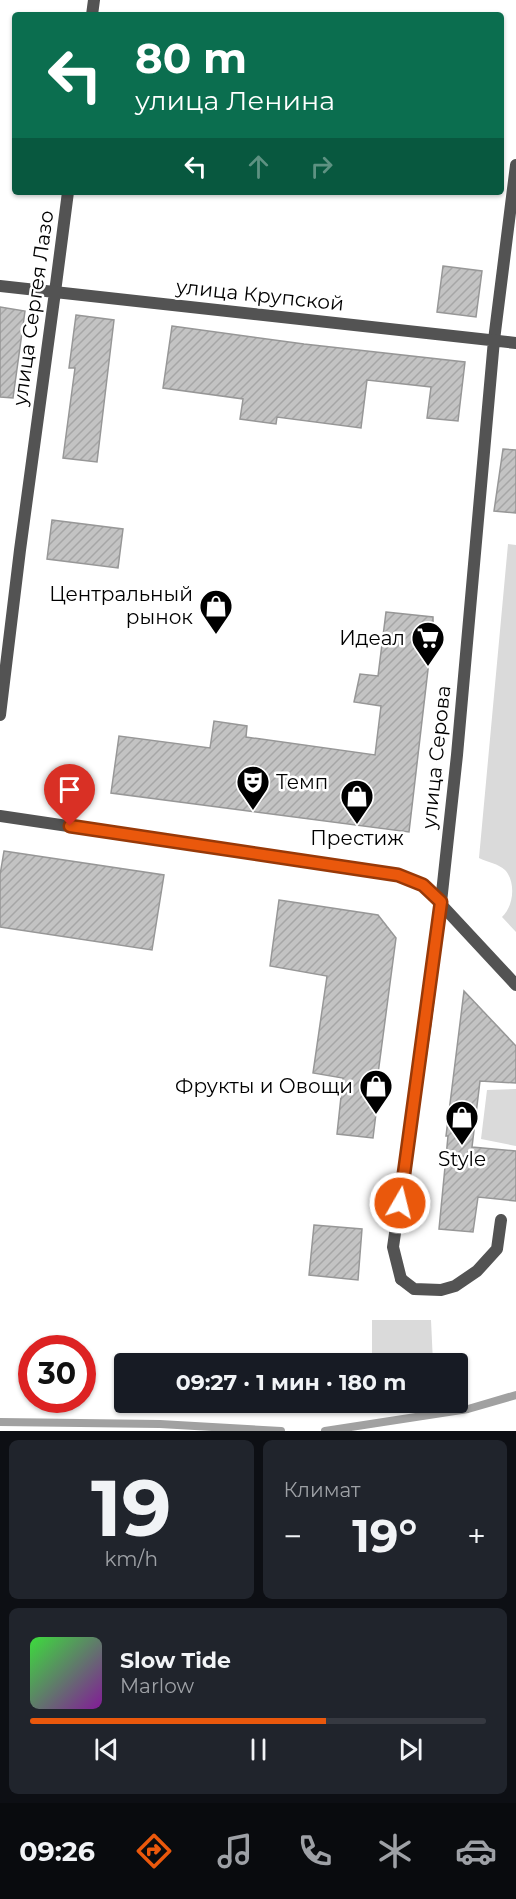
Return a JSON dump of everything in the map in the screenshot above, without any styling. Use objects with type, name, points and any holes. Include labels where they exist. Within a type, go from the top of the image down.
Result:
[{"type":"street","name":"улица Серова","points":[[501,1221],[496,1249],[477,1271],[454,1286],[441,1290],[414,1289],[401,1279],[393,1247],[424,1039],[441,902],[457,755],[494,340],[516,165]]},
{"type":"street","name":"улица Сергея Лазо","points":[[0,715],[21,538],[68,195]]},
{"type":"street","name":"улица Крупской","points":[[0,286],[516,343]]},
{"type":"street","points":[[0,816],[398,875],[423,885],[516,985]]},
{"type":"shaded area","points":[[508,544],[516,545],[516,932],[502,917],[509,907],[512,894],[509,875],[500,866],[479,858]]},
{"type":"shaded area","points":[[516,1089],[516,1146],[481,1139],[487,1090]]},
{"type":"shaded area","points":[[372,1320],[431,1320],[433,1353],[372,1353]]},
{"type":"building","points":[[443,266],[482,271],[476,317],[437,312]]},
{"type":"building","points":[[0,307],[25,311],[13,398],[0,397]]},
{"type":"building","points":[[76,315],[114,320],[97,462],[63,458],[75,368],[69,368]]},
{"type":"building","points":[[172,326],[465,362],[458,421],[427,418],[431,387],[367,380],[361,428],[277,417],[276,424],[240,419],[243,399],[163,388]]},
{"type":"building","points":[[503,449],[516,450],[516,513],[494,511]]},
{"type":"building","points":[[52,520],[123,529],[118,568],[47,559]]},
{"type":"building","points":[[386,612],[433,617],[409,832],[111,793],[119,736],[210,748],[214,721],[247,726],[246,737],[375,755],[381,706],[354,702],[360,674],[378,676]]},
{"type":"building","points":[[4,851],[164,875],[152,950],[0,927],[0,875]]},
{"type":"building","points":[[279,900],[378,915],[396,938],[376,1089],[379,1089],[373,1138],[337,1134],[343,1078],[313,1073],[327,976],[270,966]]},
{"type":"building","points":[[464,991],[516,1046],[516,1083],[480,1081],[472,1147],[516,1151],[516,1201],[478,1197],[473,1232],[439,1229],[448,1136],[446,1136]]},
{"type":"building","points":[[314,1225],[362,1229],[358,1280],[309,1275]]},
{"type":"waterway","points":[[325,1431],[468,1409],[516,1395]]},
{"type":"waterway","points":[[0,1422],[160,1424],[281,1431]]},
{"type":"place","name":"Центральный рынок","points":[[216,635]]},
{"type":"place","name":"Идеал","points":[[428,667]]},
{"type":"place","name":"Темп","points":[[253,811]]},
{"type":"place","name":"Престиж","points":[[357,825]]},
{"type":"place","name":"Фрукты и Овощи","points":[[376,1115]]},
{"type":"place","name":"Style","points":[[462,1146]]},
{"type":"route","points":[[70,826],[398,875],[423,885],[441,902],[400,1203]]}]
